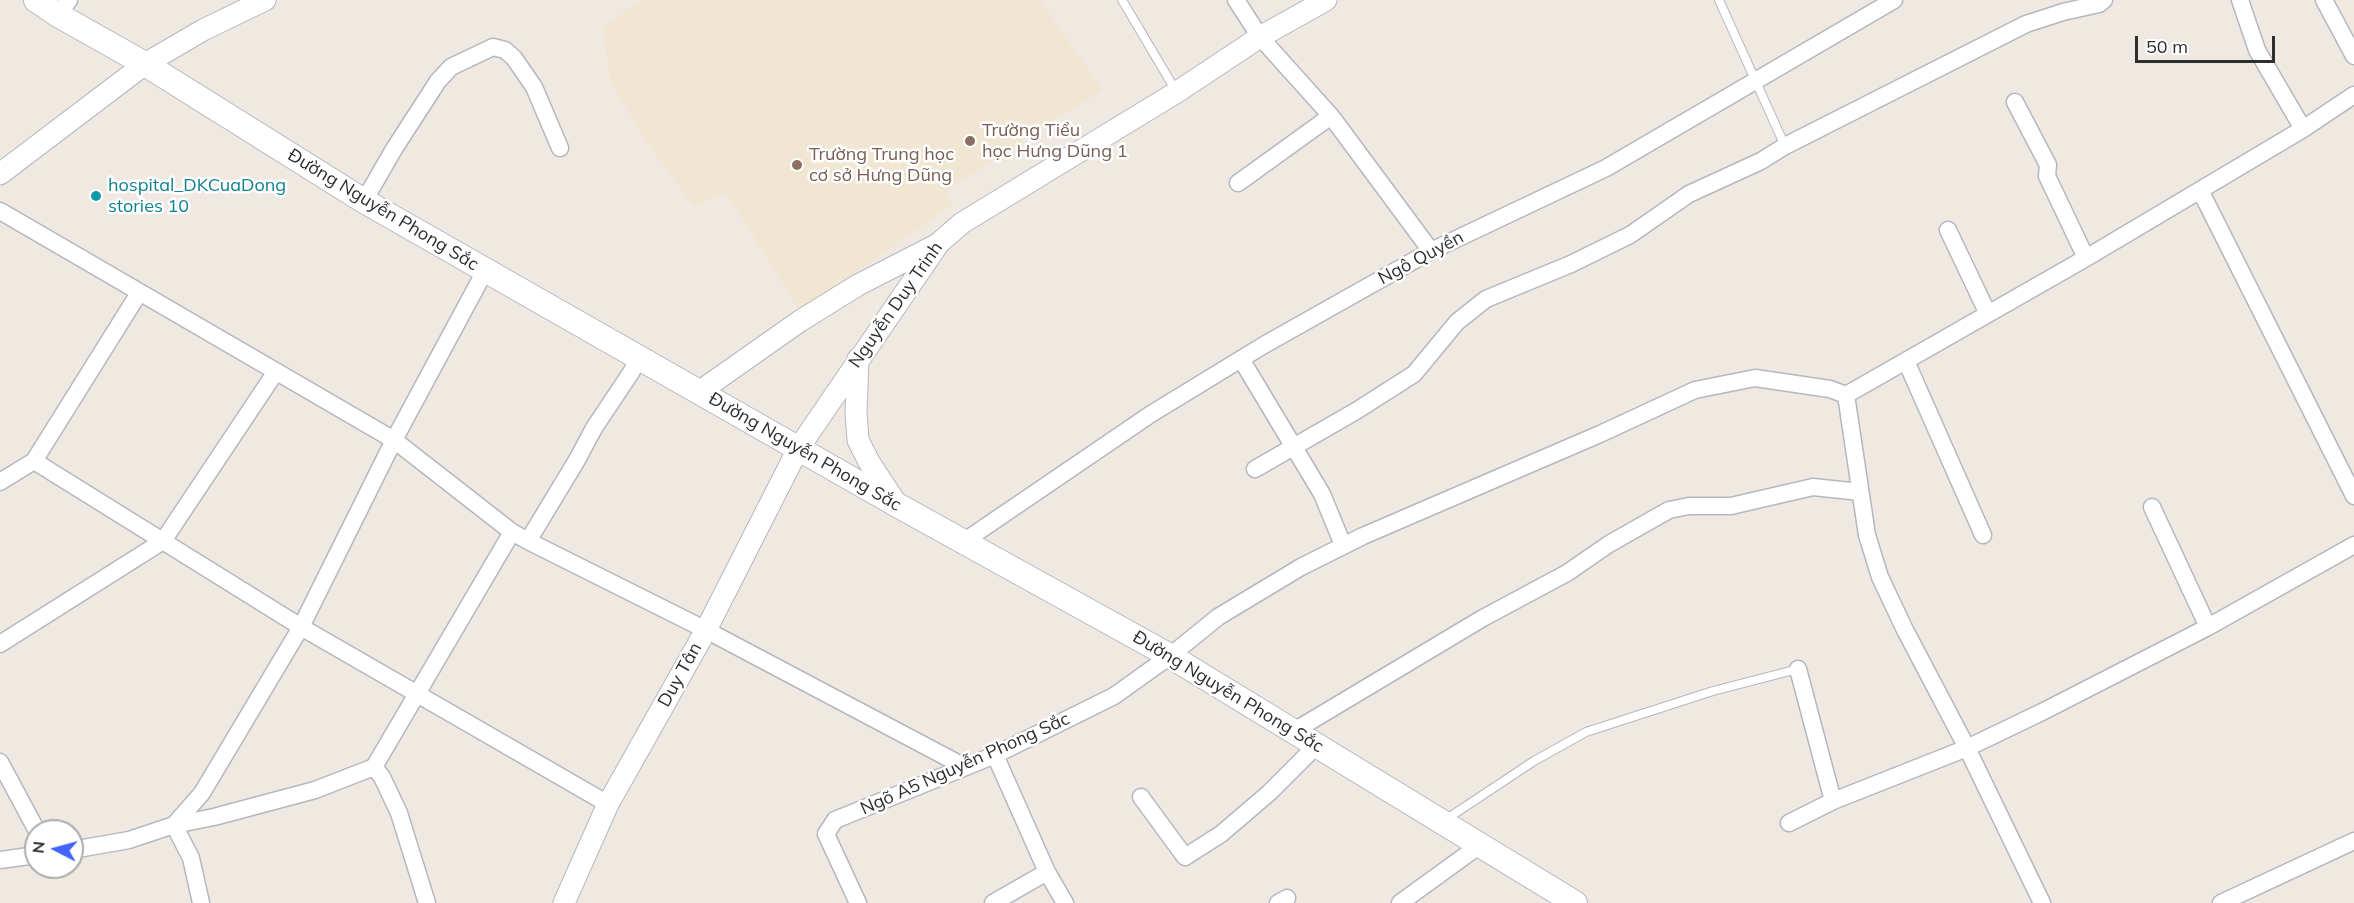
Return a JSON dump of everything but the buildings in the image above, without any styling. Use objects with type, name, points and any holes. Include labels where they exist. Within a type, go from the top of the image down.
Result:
[{"type":"main road","name":"Đường Nguyễn Phong Sắc","points":[[36,0],[63,8],[145,64],[364,201],[484,271],[963,542],[1170,656],[1575,903]]},
{"type":"street","points":[[0,174],[145,64],[203,30],[266,0]]},
{"type":"street","points":[[1236,0],[1260,37],[1331,116],[1431,251]]},
{"type":"street","name":"Nguyễn Duy Trinh","points":[[798,449],[858,358],[939,243],[962,223],[1177,92],[1260,37],[1326,0]]},
{"type":"street","name":"Ngô Quyền","points":[[963,542],[1151,414],[1240,359],[1431,251],[1606,168],[1894,0]]},
{"type":"street","points":[[1255,469],[1414,374],[1457,322],[1486,299],[1571,264],[1630,235],[1689,194],[1761,161],[1785,146],[2026,24],[2099,4],[2104,0]]},
{"type":"street","points":[[2240,0],[2257,50],[2303,129]]},
{"type":"street","points":[[2324,0],[2354,56]]},
{"type":"street","points":[[364,201],[394,148],[438,81],[451,67],[493,47],[505,50],[514,58],[534,87],[560,148]]},
{"type":"street","points":[[2042,903],[1967,748],[1880,577],[1867,534],[1846,395],[2086,258],[2303,129],[2354,95]]},
{"type":"street","points":[[2015,102],[2048,165],[2047,176],[2086,258]]},
{"type":"street","points":[[1238,183],[1331,116]]},
{"type":"street","points":[[2200,190],[2354,496]]},
{"type":"street","points":[[0,211],[275,373],[394,440],[512,532],[706,630],[965,767]]},
{"type":"street","points":[[1948,230],[1988,314]]},
{"type":"street","points":[[699,392],[800,321],[858,285],[939,243]]},
{"type":"street","points":[[174,825],[202,793],[301,627],[394,440],[484,271]]},
{"type":"street","points":[[0,482],[34,461],[139,293]]},
{"type":"street","points":[[858,358],[855,412],[858,440],[869,462],[899,506]]},
{"type":"street","points":[[528,541],[594,428],[638,359]]},
{"type":"street","points":[[1240,359],[1322,494],[1343,545]]},
{"type":"street","points":[[1906,361],[1983,535]]},
{"type":"street","points":[[0,644],[163,541],[275,373]]},
{"type":"street","name":"Ngõ A5 Nguyễn Phong Sắc","points":[[858,903],[826,834],[835,820],[995,754],[1114,696],[1170,656],[1218,617],[1301,567],[1343,545],[1600,435],[1695,390],[1755,378],[1830,389],[1846,395]]},
{"type":"street","name":"Duy Tân","points":[[564,903],[608,804],[706,630],[798,449]]},
{"type":"street","points":[[34,461],[301,627],[608,804]]},
{"type":"street","points":[[1293,731],[1483,618],[1567,573],[1609,544],[1670,510],[1689,506],[1731,506],[1814,487],[1860,492]]},
{"type":"street","points":[[2152,507],[2208,627]]},
{"type":"street","points":[[84,848],[129,840],[174,825],[214,817],[315,790],[374,767],[512,532]]},
{"type":"street","points":[[1789,823],[1833,801],[1967,748],[2208,627],[2354,545]]},
{"type":"street","points":[[1798,669],[1833,801]]},
{"type":"street","points":[[1141,797],[1185,857],[1221,834],[1269,793],[1317,745]]},
{"type":"street","points":[[995,754],[1047,872],[1065,903]]},
{"type":"street","points":[[0,762],[31,819]]},
{"type":"street","points":[[374,767],[382,777],[399,813],[428,903]]},
{"type":"street","points":[[174,825],[191,858],[201,903]]},
{"type":"street","points":[[2221,903],[2354,841]]},
{"type":"street","points":[[1400,903],[1480,845]]},
{"type":"street","points":[[0,860],[24,857]]},
{"type":"street","points":[[993,903],[1047,872]]},
{"type":"lane","points":[[1122,0],[1177,92]]},
{"type":"lane","points":[[1719,0],[1785,146]]},
{"type":"lane","points":[[1442,822],[1534,761],[1587,732],[1713,691],[1798,669]]},
{"type":"shaded area","name":"Trường Trung học cơ sở Hưng Dũng","points":[[641,0],[1040,0],[1102,90],[946,191],[953,204],[800,311],[726,192],[694,207],[645,139],[610,81],[603,27]]},
{"type":"place","name":"Trường Tiểu học Hưng Dũng 1","points":[[970,141]]},
{"type":"place","name":"Trường Trung học cơ sở Hưng Dũng","points":[[797,165]]},
{"type":"place","name":"hospital_DKCuaDong stories 10","points":[[96,196]]}]
